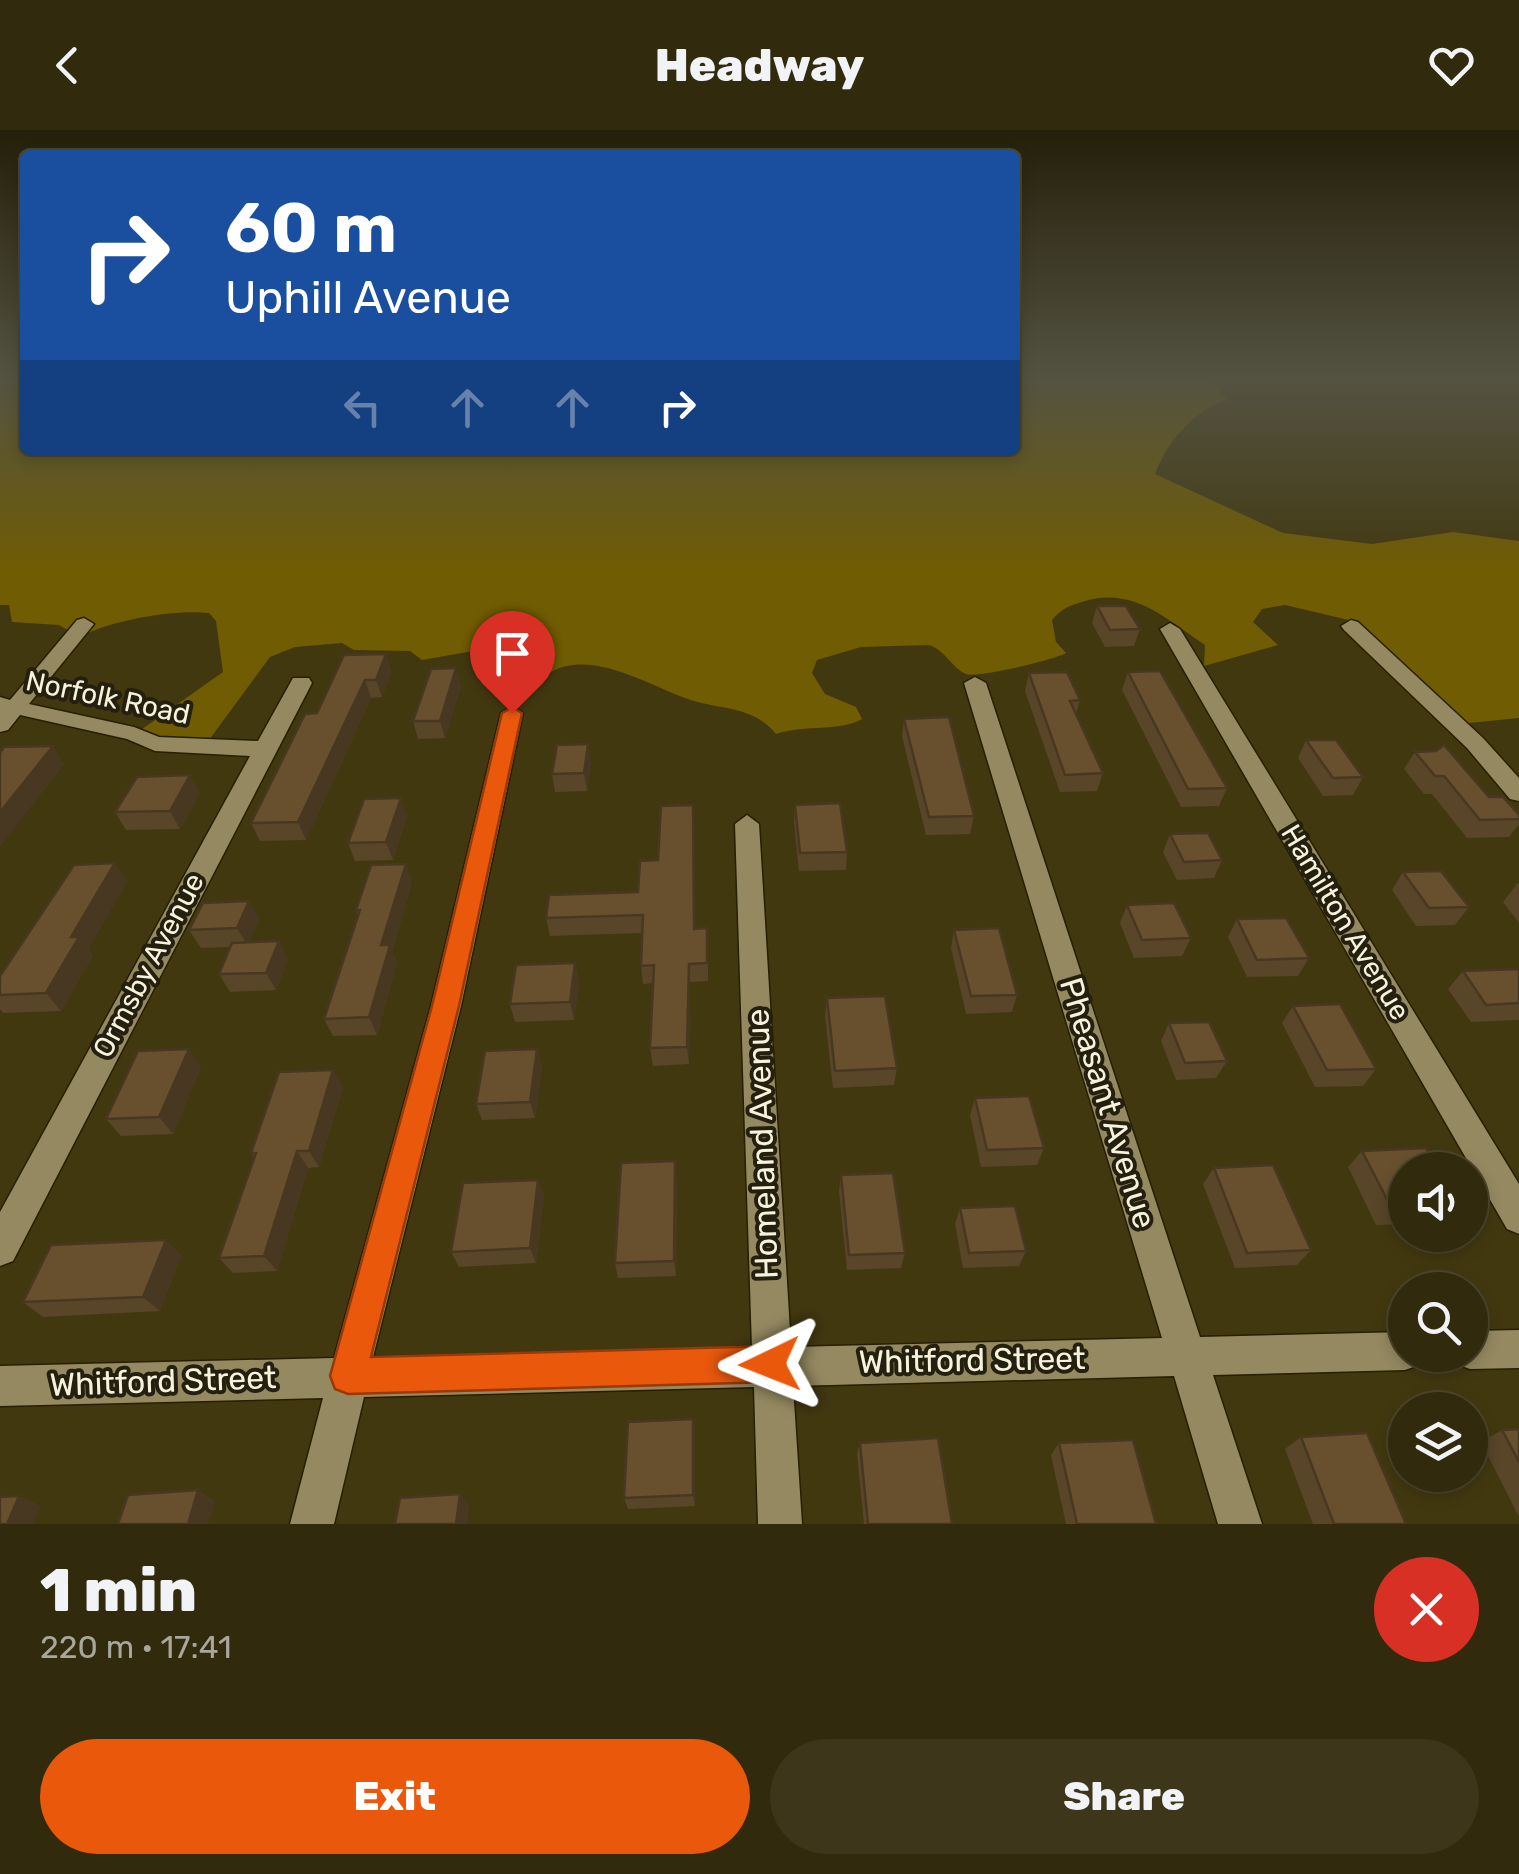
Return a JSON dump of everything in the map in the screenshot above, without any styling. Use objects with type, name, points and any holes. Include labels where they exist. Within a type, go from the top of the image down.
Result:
[{"type":"street","points":[[5,712],[84,624]]},
{"type":"street","points":[[1351,626],[1475,743],[1519,793]]},
{"type":"street","name":"Hamilton Avenue","points":[[1170,629],[1519,1217]]},
{"type":"street","name":"Pheasant Avenue","points":[[976,683],[1240,1524]]},
{"type":"street","name":"Ormsby Avenue","points":[[0,1248],[300,684]]},
{"type":"street","name":"Norfolk Road","points":[[5,712],[134,734],[155,744],[264,748]]},
{"type":"street","points":[[312,1524],[446,1006],[512,713]]},
{"type":"street","name":"Homeland Avenue","points":[[747,824],[780,1524]]},
{"type":"street","points":[[1488,1350],[1519,1349]]},
{"type":"street","name":"Whitford Street","points":[[0,1386],[770,1364],[1388,1352]]},
{"type":"shaded area","points":[[0,445],[20,445],[20,455],[1020,455],[1020,445],[1171,445],[1155,474],[1283,533],[1372,544],[1453,532],[1519,541],[1519,718],[1459,724],[1353,621],[1285,605],[1262,609],[1253,622],[1278,645],[1204,666],[1205,645],[1177,625],[1134,602],[1103,598],[1071,606],[1052,620],[1056,642],[1066,653],[1016,668],[966,674],[929,645],[861,647],[817,660],[812,673],[825,694],[856,707],[862,719],[843,725],[776,734],[745,713],[685,698],[620,672],[584,665],[551,672],[530,695],[520,694],[499,653],[479,650],[422,660],[410,651],[354,650],[342,643],[295,647],[270,657],[209,740],[171,744],[138,732],[223,672],[216,621],[209,613],[143,617],[80,637],[59,625],[12,622],[9,605],[0,605]]},
{"type":"building","points":[[1097,606],[1126,606],[1140,629],[1110,630]]},
{"type":"building","points":[[386,654],[376,680],[365,680],[298,822],[251,823],[305,714],[317,713],[344,655]]},
{"type":"building","points":[[456,668],[440,721],[413,721],[431,669]]},
{"type":"building","points":[[1160,671],[1227,788],[1188,789],[1128,672]]},
{"type":"building","points":[[1067,672],[1080,700],[1070,701],[1103,773],[1065,775],[1029,673]]},
{"type":"building","points":[[949,717],[974,816],[929,817],[904,719]]},
{"type":"building","points":[[1306,740],[1336,740],[1363,777],[1333,778]]},
{"type":"building","points":[[588,744],[584,773],[552,774],[557,745]]},
{"type":"building","points":[[1444,745],[1489,797],[1503,797],[1519,819],[1480,820],[1444,776],[1435,776],[1415,752],[1436,751]]},
{"type":"building","points":[[53,746],[0,812],[0,753],[4,747]]},
{"type":"building","points":[[190,775],[170,811],[115,812],[137,777]]},
{"type":"building","points":[[401,798],[386,842],[348,843],[364,799]]},
{"type":"building","points":[[840,803],[847,852],[800,853],[795,805]]},
{"type":"building","points":[[693,805],[694,929],[707,928],[707,963],[689,964],[687,1047],[650,1048],[654,965],[641,966],[643,915],[546,918],[549,895],[638,892],[640,861],[658,860],[661,806]]},
{"type":"building","points":[[1208,833],[1222,860],[1184,862],[1170,834]]},
{"type":"building","points":[[115,863],[71,937],[79,937],[46,993],[0,995],[0,976],[74,865]]},
{"type":"building","points":[[406,864],[381,945],[390,945],[369,1017],[324,1019],[371,865]]},
{"type":"building","points":[[1441,871],[1469,907],[1429,908],[1403,872]]},
{"type":"building","points":[[249,901],[237,928],[189,930],[203,903]]},
{"type":"building","points":[[1174,903],[1191,938],[1142,940],[1127,905]]},
{"type":"building","points":[[1286,918],[1309,958],[1257,960],[1237,919]]},
{"type":"building","points":[[999,928],[1017,995],[971,996],[954,930]]},
{"type":"building","points":[[279,941],[266,973],[219,974],[232,943]]},
{"type":"building","points":[[575,963],[570,1002],[510,1004],[516,965]]},
{"type":"building","points":[[1519,969],[1519,1003],[1486,1005],[1463,971]]},
{"type":"building","points":[[885,996],[897,1068],[835,1071],[827,998]]},
{"type":"building","points":[[1340,1004],[1376,1069],[1327,1070],[1293,1006]]},
{"type":"building","points":[[1209,1022],[1227,1061],[1185,1063],[1169,1023]]},
{"type":"building","points":[[189,1049],[159,1117],[106,1119],[138,1051]]},
{"type":"building","points":[[537,1049],[530,1102],[476,1104],[485,1051]]},
{"type":"building","points":[[333,1070],[309,1151],[297,1151],[264,1256],[219,1258],[279,1072]]},
{"type":"building","points":[[1029,1096],[1044,1148],[987,1150],[975,1098]]},
{"type":"building","points":[[1426,1148],[1428,1152],[1388,1152],[1388,1201],[1362,1151]]},
{"type":"building","points":[[675,1161],[674,1261],[615,1263],[621,1163]]},
{"type":"building","points":[[1273,1165],[1311,1250],[1247,1253],[1214,1168]]},
{"type":"building","points":[[893,1173],[905,1253],[849,1255],[841,1175]]},
{"type":"building","points":[[538,1180],[530,1248],[451,1252],[463,1183]]},
{"type":"building","points":[[1015,1206],[1026,1251],[969,1253],[960,1208]]},
{"type":"building","points":[[166,1240],[143,1297],[23,1302],[51,1245]]},
{"type":"building","points":[[693,1419],[693,1495],[624,1498],[628,1422]]},
{"type":"building","points":[[1519,1429],[1519,1462],[1502,1430]]},
{"type":"building","points":[[1367,1433],[1388,1482],[1388,1492],[1392,1492],[1406,1524],[1334,1524],[1301,1437]]},
{"type":"building","points":[[938,1438],[952,1524],[868,1524],[860,1443]]},
{"type":"building","points":[[1133,1440],[1156,1524],[1077,1524],[1059,1443]]},
{"type":"building","points":[[198,1490],[188,1524],[118,1524],[128,1495]]},
{"type":"building","points":[[460,1494],[456,1524],[395,1524],[400,1498]]},
{"type":"building","points":[[19,1496],[7,1524],[0,1524],[0,1497]]},
{"type":"route","points":[[512,713],[498,761],[446,1006],[348,1376],[770,1364]]}]
